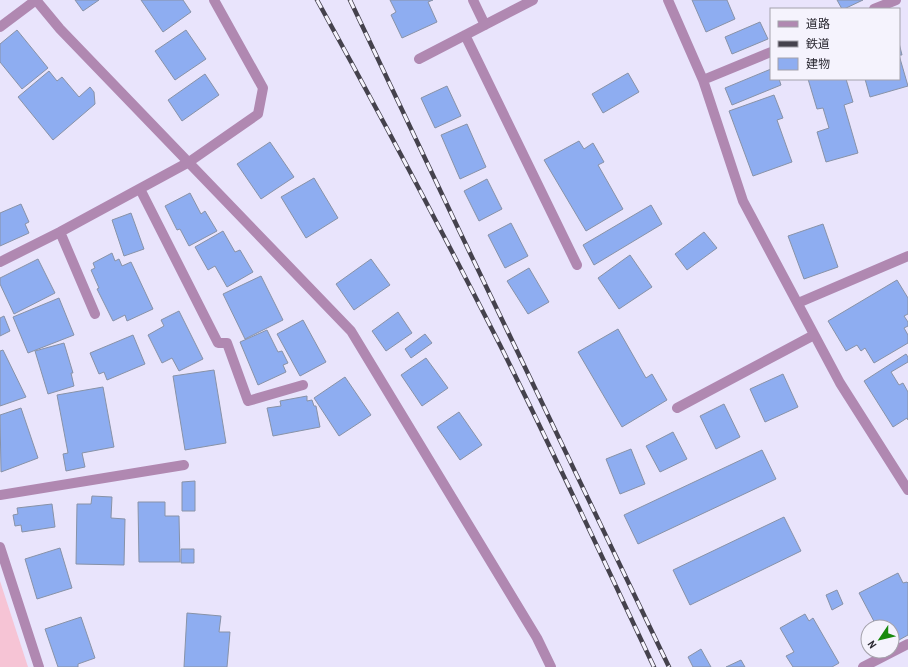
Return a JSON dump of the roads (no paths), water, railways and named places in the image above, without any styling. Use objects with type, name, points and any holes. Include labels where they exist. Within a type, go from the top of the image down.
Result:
[{"type":"street","points":[[0,27],[36,0],[60,29],[351,331],[537,638],[551,667]]},
{"type":"street","points":[[0,262],[60,232],[188,162],[258,114],[263,88],[214,0]]},
{"type":"street","points":[[473,0],[485,25]]},
{"type":"street","points":[[419,59],[533,0]]},
{"type":"street","points":[[668,0],[704,80],[743,201],[840,383],[908,490]]},
{"type":"street","points":[[876,8],[896,0]]},
{"type":"street","points":[[465,35],[577,265]]},
{"type":"street","points":[[704,80],[770,52]]},
{"type":"street","points":[[140,189],[218,343],[227,343],[248,401],[302,385]]},
{"type":"street","points":[[60,232],[95,314]]},
{"type":"street","points":[[798,303],[908,256]]},
{"type":"street","points":[[677,408],[814,335]]},
{"type":"street","points":[[0,495],[184,465]]},
{"type":"street","points":[[0,547],[39,667]]},
{"type":"street","points":[[862,667],[908,644]]},
{"type":"railway","points":[[317,0],[410,172],[500,345],[559,465],[654,667]]},
{"type":"railway","points":[[350,0],[669,667]]}]
